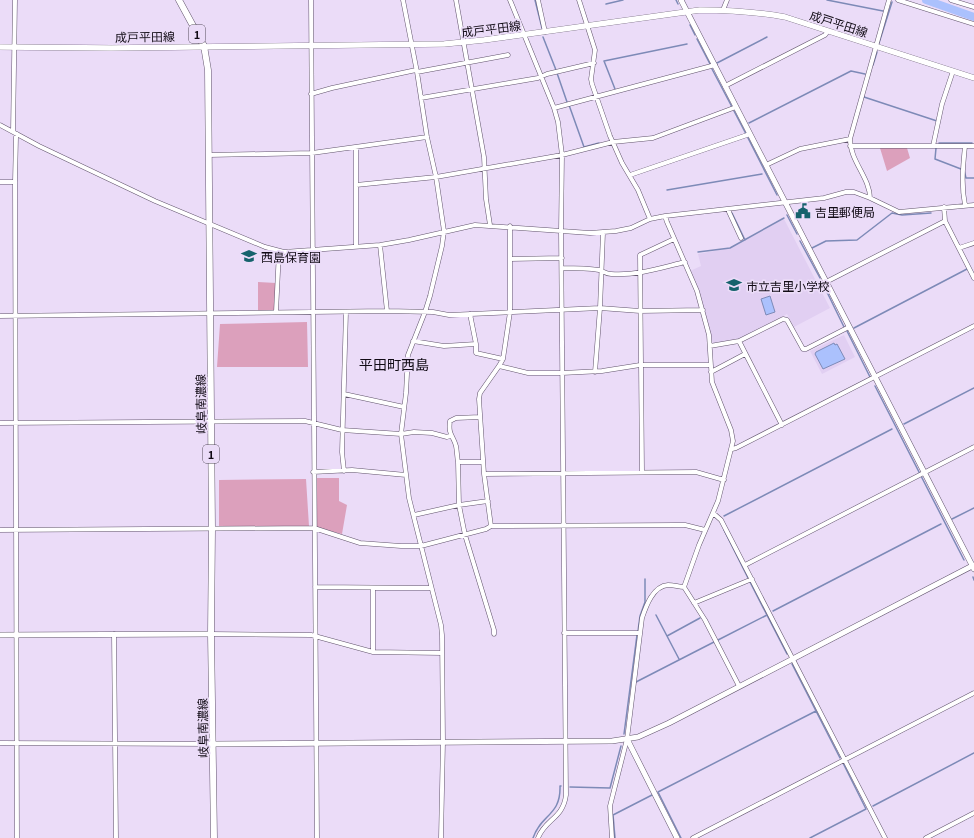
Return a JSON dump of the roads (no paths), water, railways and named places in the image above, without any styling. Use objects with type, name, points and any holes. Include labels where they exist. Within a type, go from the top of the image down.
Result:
[{"type":"main road","name":"岐阜南濃線","points":[[179,0],[204,46],[208,70],[212,529],[211,634],[214,838]]},
{"type":"main road","name":"成戸平田線","points":[[0,47],[411,45],[463,42],[525,35],[700,10],[723,10],[745,11],[786,18],[974,78]]},
{"type":"street","points":[[15,0],[17,838]]},
{"type":"street","points":[[311,0],[313,472],[316,636],[317,838]]},
{"type":"street","points":[[403,0],[427,137],[436,177],[444,231],[437,272],[426,312],[408,355],[401,434],[409,498],[441,625],[443,742],[442,838]]},
{"type":"street","points":[[456,0],[484,157],[486,199],[490,225]]},
{"type":"street","points":[[510,0],[554,108],[558,122],[562,154],[561,231],[566,794],[564,806],[554,820],[541,832],[538,838]]},
{"type":"street","points":[[538,0],[545,32]]},
{"type":"street","points":[[579,0],[595,50],[591,78],[596,96],[622,163],[638,190],[650,219]]},
{"type":"street","points":[[0,743],[213,744],[316,742],[612,741],[627,739],[654,731],[973,567],[921,474],[875,377],[682,0]]},
{"type":"street","points":[[723,10],[727,0]]},
{"type":"street","points":[[870,198],[870,191],[852,155],[850,139],[889,0]]},
{"type":"street","points":[[898,0],[974,24]]},
{"type":"street","points":[[951,0],[974,7]]},
{"type":"street","points":[[725,86],[825,35],[828,31]]},
{"type":"street","points":[[311,94],[332,88],[416,71],[508,56]]},
{"type":"street","points":[[421,98],[541,76],[594,63]]},
{"type":"street","points":[[554,108],[715,65]]},
{"type":"street","points":[[933,146],[942,104],[953,71]]},
{"type":"street","points":[[356,185],[436,177],[562,154],[613,142],[653,138],[736,107]]},
{"type":"street","points":[[0,125],[112,182],[210,225],[279,251],[380,245],[475,225],[603,233],[631,228],[650,219],[665,216],[824,198],[846,192],[854,192],[870,198],[899,212],[974,205]]},
{"type":"street","points":[[630,175],[750,134]]},
{"type":"street","points":[[209,155],[312,153],[427,137]]},
{"type":"street","points":[[766,165],[800,149],[850,139]]},
{"type":"street","points":[[850,146],[974,146]]},
{"type":"street","points":[[965,205],[963,196],[963,171],[966,146]]},
{"type":"street","points":[[356,147],[356,246]]},
{"type":"street","points":[[0,182],[15,182]]},
{"type":"street","points":[[944,207],[945,221],[974,278]]},
{"type":"street","points":[[729,209],[741,238]]},
{"type":"street","points":[[665,216],[697,291],[709,335],[712,382],[731,430],[733,442],[724,480],[713,513],[699,545],[684,587]]},
{"type":"street","points":[[826,282],[945,221]]},
{"type":"street","points":[[491,526],[484,474],[479,399],[480,393],[503,359],[510,312],[510,226]]},
{"type":"street","points":[[595,372],[600,308],[603,233]]},
{"type":"street","points":[[642,472],[640,255],[674,239]]},
{"type":"street","points":[[959,248],[974,243]]},
{"type":"street","points":[[380,245],[387,311]]},
{"type":"street","points":[[276,312],[279,251]]},
{"type":"street","points":[[510,259],[562,258]]},
{"type":"street","points":[[562,268],[602,270],[608,274],[640,273],[685,262]]},
{"type":"street","points":[[0,316],[387,311],[426,312],[449,315],[600,308],[640,311],[702,310]]},
{"type":"street","points":[[344,471],[342,430],[346,312]]},
{"type":"street","points":[[470,314],[476,344],[476,353],[503,359]]},
{"type":"street","points":[[710,346],[738,341],[783,319],[787,320],[803,349],[806,349],[849,327]]},
{"type":"street","points":[[732,449],[782,425],[974,326]]},
{"type":"street","points":[[413,341],[444,346],[476,344]]},
{"type":"street","points":[[738,341],[782,425]]},
{"type":"street","points":[[711,372],[745,354]]},
{"type":"street","points":[[499,366],[528,373],[562,373],[595,372],[640,365],[711,365]]},
{"type":"street","points":[[344,394],[404,407]]},
{"type":"street","points":[[480,417],[456,418],[450,421],[449,429],[450,436],[456,446],[459,505],[465,534],[494,634]]},
{"type":"street","points":[[0,423],[305,421],[342,430],[401,434],[414,432],[450,436]]},
{"type":"street","points":[[745,565],[974,447]]},
{"type":"street","points":[[458,462],[484,462]]},
{"type":"street","points":[[313,472],[352,470],[406,475]]},
{"type":"street","points":[[484,474],[696,472],[724,480]]},
{"type":"street","points":[[414,516],[459,505],[488,501]]},
{"type":"street","points":[[713,513],[721,520],[752,578],[885,838]]},
{"type":"street","points":[[0,530],[314,528],[360,544],[421,546],[491,526],[684,525],[705,530]]},
{"type":"street","points":[[694,603],[752,578]]},
{"type":"street","points":[[612,838],[610,806],[627,739],[642,618],[646,606],[659,588],[670,585],[684,587],[705,620],[739,686]]},
{"type":"street","points":[[315,588],[431,588]]},
{"type":"street","points":[[373,588],[373,652]]},
{"type":"street","points":[[564,634],[640,633]]},
{"type":"street","points":[[114,634],[116,838]]},
{"type":"street","points":[[0,635],[211,634],[316,636],[373,652],[442,653]]},
{"type":"street","points":[[693,838],[974,692]]},
{"type":"street","points":[[627,739],[677,838]]},
{"type":"street","points":[[926,838],[974,813]]},
{"type":"water","points":[[770,296],[775,312],[766,315],[761,299]]},
{"type":"water","points":[[834,343],[835,345],[837,344],[845,359],[823,369],[815,354],[816,352]]},
{"type":"waterway","points":[[535,0],[542,28]]},
{"type":"waterway","points":[[606,4],[623,0]]},
{"type":"waterway","points":[[676,0],[678,4]]},
{"type":"waterway","points":[[827,0],[883,11]]},
{"type":"waterway","points":[[926,0],[974,17]]},
{"type":"waterway","points":[[879,43],[892,2]]},
{"type":"waterway","points":[[690,25],[695,35]]},
{"type":"waterway","points":[[543,37],[556,70]]},
{"type":"waterway","points":[[717,63],[767,37]]},
{"type":"waterway","points":[[697,39],[710,64]]},
{"type":"waterway","points":[[615,89],[604,61],[687,44]]},
{"type":"waterway","points":[[873,65],[877,52]]},
{"type":"waterway","points":[[712,69],[731,107]]},
{"type":"waterway","points":[[749,123],[851,71],[865,74]]},
{"type":"waterway","points":[[557,73],[567,102]]},
{"type":"waterway","points":[[864,96],[937,121]]},
{"type":"waterway","points":[[569,105],[584,147],[599,143]]},
{"type":"waterway","points":[[734,111],[746,134]]},
{"type":"waterway","points":[[748,138],[777,195]]},
{"type":"waterway","points":[[939,143],[972,143]]},
{"type":"waterway","points":[[936,148],[935,159],[961,169]]},
{"type":"waterway","points":[[964,170],[966,178],[974,178]]},
{"type":"waterway","points":[[667,190],[762,174]]},
{"type":"waterway","points":[[732,213],[745,240]]},
{"type":"waterway","points":[[812,248],[826,241],[857,240],[892,213],[902,215],[931,213]]},
{"type":"waterway","points":[[787,215],[797,234]]},
{"type":"waterway","points":[[698,252],[730,248],[784,218]]},
{"type":"waterway","points":[[800,241],[820,278]]},
{"type":"waterway","points":[[854,328],[967,269]]},
{"type":"waterway","points":[[824,286],[844,327]]},
{"type":"waterway","points":[[847,331],[870,377]]},
{"type":"waterway","points":[[875,386],[964,560]]},
{"type":"waterway","points":[[904,424],[974,388]]},
{"type":"waterway","points":[[724,516],[892,429]]},
{"type":"waterway","points":[[952,519],[974,508]]},
{"type":"waterway","points":[[773,611],[941,524]]},
{"type":"waterway","points":[[724,530],[748,578]]},
{"type":"waterway","points":[[638,631],[640,616],[645,602],[645,579]]},
{"type":"waterway","points":[[750,582],[787,654]]},
{"type":"waterway","points":[[656,615],[679,659]]},
{"type":"waterway","points":[[718,640],[767,615]]},
{"type":"waterway","points":[[667,636],[700,618]]},
{"type":"waterway","points":[[624,734],[637,635]]},
{"type":"waterway","points":[[636,682],[714,642]]},
{"type":"waterway","points":[[792,664],[840,758]]},
{"type":"waterway","points":[[681,838],[658,792],[816,711]]},
{"type":"waterway","points":[[570,787],[610,788],[621,746]]},
{"type":"waterway","points":[[873,806],[974,753]]},
{"type":"waterway","points":[[843,763],[866,809]]},
{"type":"waterway","points":[[533,838],[536,830],[554,809],[561,786]]},
{"type":"waterway","points":[[615,838],[613,815],[652,795]]},
{"type":"waterway","points":[[810,838],[866,809]]},
{"type":"place","name":"吉里郵便局","points":[[803,211]]},
{"type":"place","name":"西島保育園","points":[[249,256]]},
{"type":"place","name":"市立吉里小学校","points":[[734,285]]},
{"type":"district","name":"平田町西島","points":[[394,364]]}]
